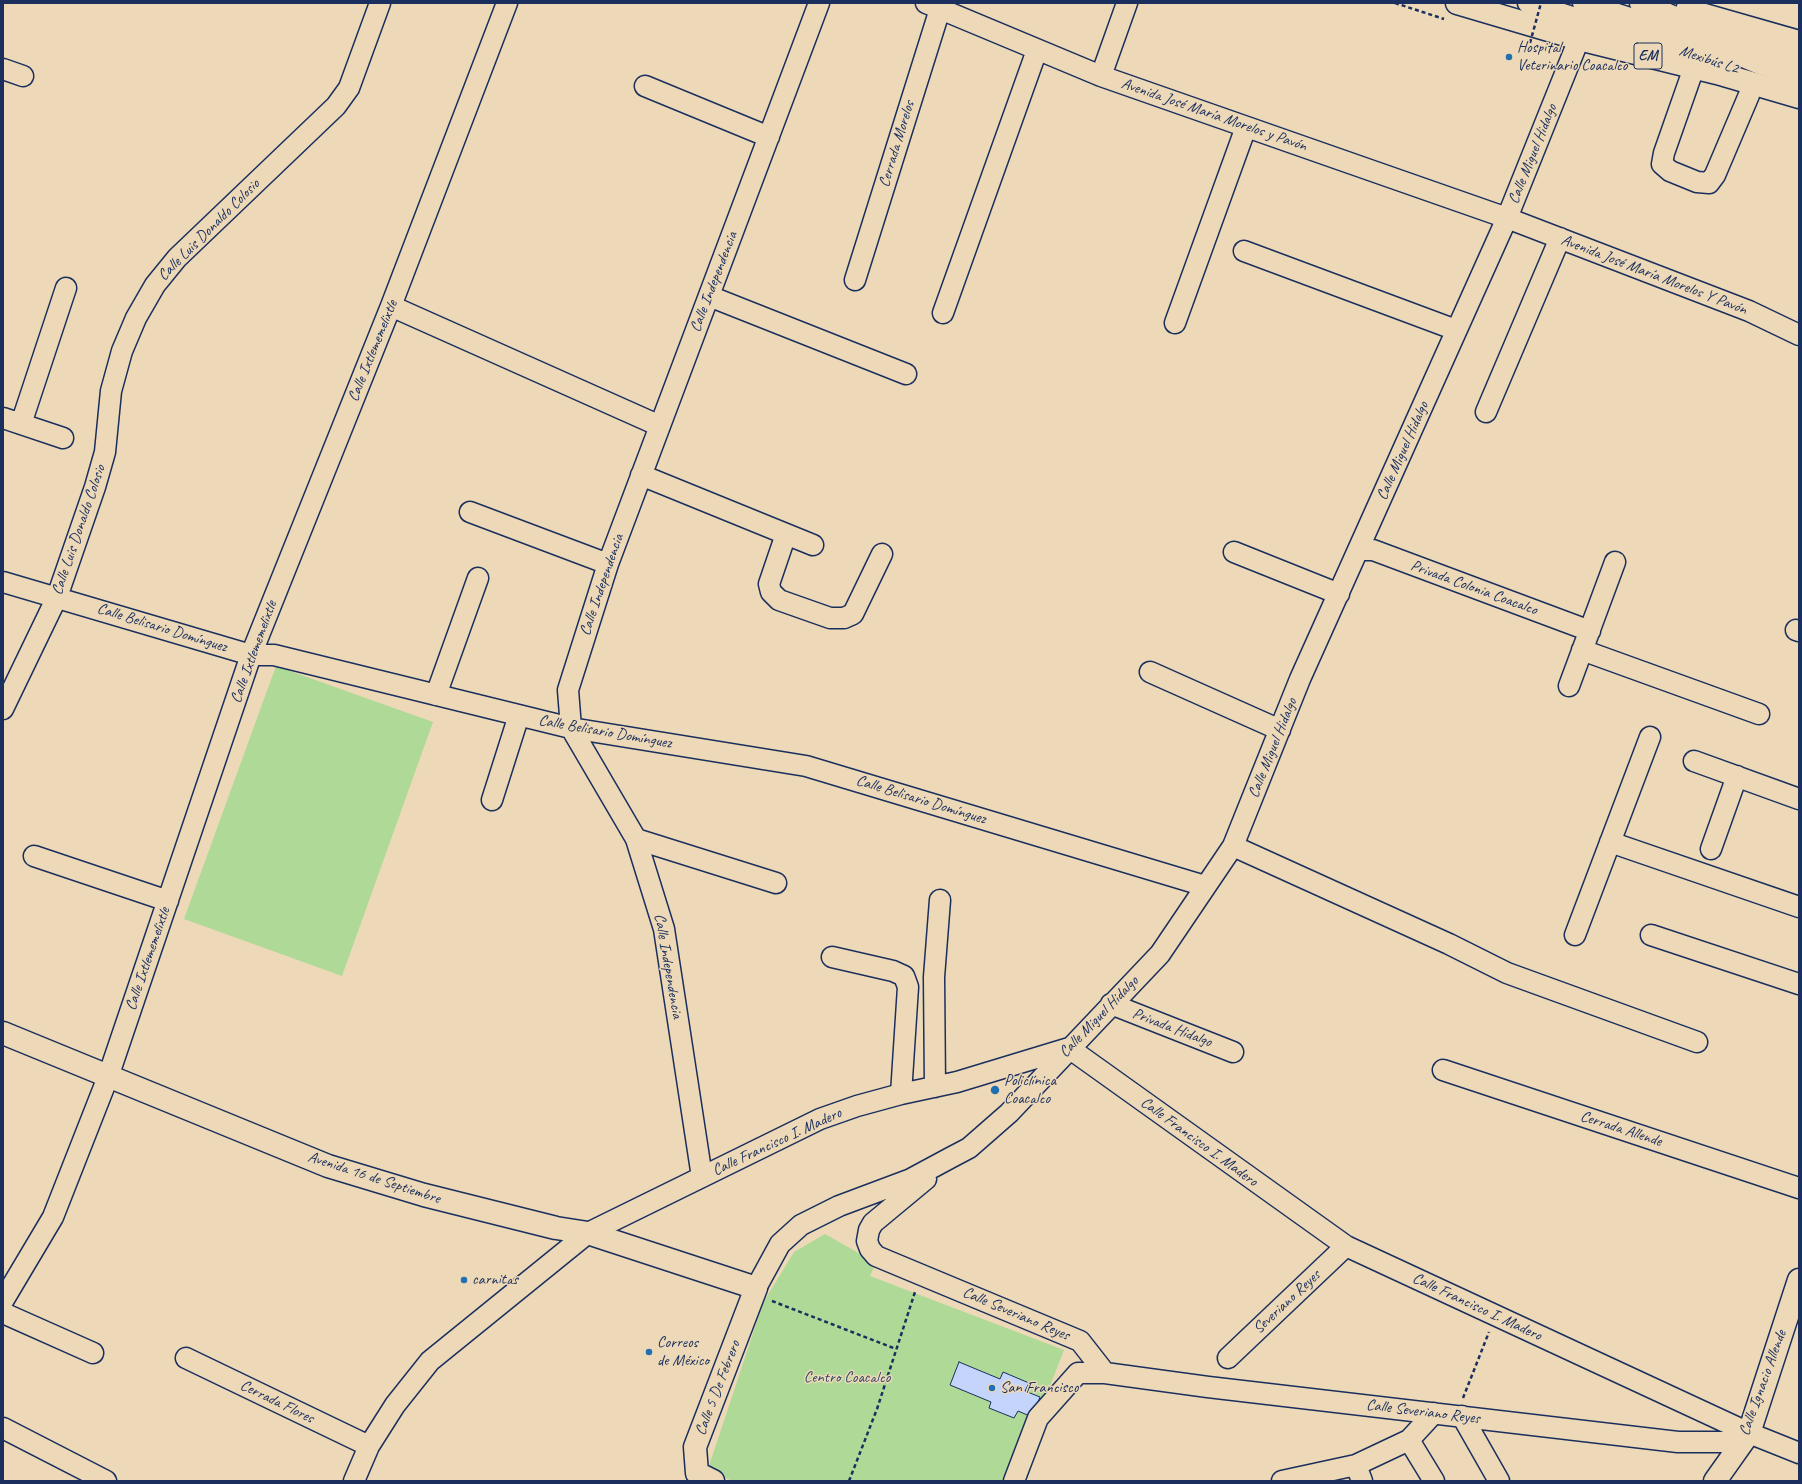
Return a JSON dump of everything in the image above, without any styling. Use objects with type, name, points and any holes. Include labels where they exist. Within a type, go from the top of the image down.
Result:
[{"type":"main road","name":"EM","points":[[1641,3],[1723,57],[1799,97]]},
{"type":"main road","points":[[1660,3],[1799,42]]},
{"type":"main road","name":"EM","points":[[1453,12],[1579,39],[1723,57],[1799,64]]},
{"type":"main road","points":[[1579,39],[1799,111]]},
{"type":"main road","name":"Avenida 16 de Septiembre","points":[[3,1033],[328,1166],[424,1196],[556,1228],[588,1233],[755,1291]]},
{"type":"main road","name":"Calle Ignacio Allende","points":[[1715,1481],[1745,1437],[1799,1280]]},
{"type":"main road","name":"Calle 5 De Febrero","points":[[713,1481],[697,1473],[695,1448],[755,1291]]},
{"type":"street","name":"Calle Luis Donaldo Colosio","points":[[3,709],[58,597],[106,452],[111,391],[122,351],[136,318],[155,285],[176,258],[336,106],[349,88],[380,3]]},
{"type":"street","name":"Calle Ixtlememelixtle","points":[[3,1301],[53,1217],[108,1077],[251,656],[391,306],[507,3]]},
{"type":"street","name":"Calle Independencia","points":[[702,1177],[664,929],[636,840],[571,728],[568,690],[608,564],[819,3]]},
{"type":"street","points":[[1101,76],[1127,3]]},
{"type":"street","name":"Mexibús L2","points":[[1528,3],[1723,57],[1760,64],[1799,77]]},
{"type":"street","name":"Mexibús L2","points":[[1584,3],[1799,88]]},
{"type":"street","name":"Avenida José María Morelos y Pavón","points":[[933,6],[1101,76],[1507,218]]},
{"type":"street","name":"Cerrada Morelos","points":[[855,280],[933,6]]},
{"type":"street","name":"Calle Miguel Hidalgo","points":[[755,1291],[780,1244],[801,1225],[838,1206],[911,1179],[949,1159],[968,1148],[1009,1113],[1069,1048],[1160,954],[1233,846],[1280,730],[1358,550],[1507,218],[1579,39]]},
{"type":"street","points":[[943,313],[1037,50]]},
{"type":"street","points":[[3,69],[23,76]]},
{"type":"street","points":[[1690,76],[1664,153],[1662,164],[1670,171],[1697,182],[1709,183],[1716,175],[1749,95]]},
{"type":"street","points":[[645,86],[769,137]]},
{"type":"street","points":[[1175,323],[1246,127]]},
{"type":"street","name":"Avenida José María Morelos Y Pavón","points":[[1507,218],[1749,311],[1799,335]]},
{"type":"street","points":[[1486,412],[1560,238]]},
{"type":"street","points":[[1244,251],[1456,330]]},
{"type":"street","points":[[63,438],[12,421],[66,288]]},
{"type":"street","points":[[709,296],[906,374]]},
{"type":"street","points":[[391,306],[660,426]]},
{"type":"street","points":[[641,475],[813,545]]},
{"type":"street","points":[[470,512],[608,564]]},
{"type":"street","points":[[786,534],[770,584],[771,592],[779,600],[830,618],[844,618],[853,614],[882,554]]},
{"type":"street","name":"Privada Colonia Coacalco","points":[[1358,550],[1373,550],[1590,631]]},
{"type":"street","points":[[1234,552],[1339,594]]},
{"type":"street","points":[[1569,686],[1616,562]]},
{"type":"street","points":[[436,695],[478,578]]},
{"type":"street","name":"Calle Belisario Domínguez","points":[[3,582],[58,597],[251,656],[274,655],[571,728],[806,766],[1205,886]]},
{"type":"street","points":[[1582,650],[1759,714]]},
{"type":"street","points":[[1150,672],[1280,730]]},
{"type":"street","points":[[492,800],[519,716]]},
{"type":"street","points":[[1575,935],[1650,737]]},
{"type":"street","points":[[1694,761],[1799,799]]},
{"type":"street","points":[[1712,849],[1736,776]]},
{"type":"street","points":[[636,840],[776,883]]},
{"type":"street","points":[[1610,842],[1799,907]]},
{"type":"street","points":[[1233,846],[1449,944],[1507,973],[1697,1042]]},
{"type":"street","points":[[34,856],[168,901]]},
{"type":"street","points":[[935,1087],[934,977],[940,900]]},
{"type":"street","points":[[1651,935],[1799,984]]},
{"type":"street","points":[[832,957],[893,971],[904,976],[908,988],[901,1094]]},
{"type":"street","name":"Privada Hidalgo","points":[[1112,1004],[1232,1052]]},
{"type":"street","name":"Calle Francisco I. Madero","points":[[354,1481],[369,1446],[395,1405],[430,1362],[588,1233],[820,1120],[857,1106],[901,1094],[957,1082],[1069,1048],[1346,1246],[1495,1315],[1745,1437],[1799,1453]]},
{"type":"street","name":"Cerrada Allende","points":[[1443,1070],[1799,1188]]},
{"type":"street","name":"Calle Severiano Reyes","points":[[949,1159],[872,1223],[867,1241],[870,1249],[876,1256],[1080,1341],[1105,1373]]},
{"type":"street","name":"Severiano Reyes","points":[[1228,1358],[1346,1246]]},
{"type":"street","points":[[3,1313],[93,1353]]},
{"type":"street","name":"Cerrada Flores","points":[[186,1358],[369,1446]]},
{"type":"street","name":"Calle Severiano Reyes","points":[[1014,1481],[1038,1418],[1078,1373],[1105,1373],[1678,1442],[1745,1437]]},
{"type":"street","points":[[1282,1481],[1359,1473],[1409,1440],[1434,1413]]},
{"type":"street","points":[[1459,1416],[1499,1481]]},
{"type":"street","points":[[3,1428],[106,1481]]},
{"type":"street","points":[[1409,1440],[1434,1481]]},
{"type":"path","points":[[1396,3],[1453,12]]},
{"type":"path","points":[[1530,43],[1540,3]]},
{"type":"path","points":[[848,1481],[876,1409],[896,1350],[918,1273]]},
{"type":"path","points":[[755,1291],[896,1350]]},
{"type":"path","points":[[1459,1416],[1495,1315]]},
{"type":"green space","points":[[276,666],[433,722],[342,976],[184,919]]},
{"type":"green space","name":"Centro Coacalco","points":[[825,1234],[876,1263],[870,1276],[1064,1350],[1013,1481],[732,1481],[708,1469],[763,1303],[794,1252]]},
{"type":"building","name":"San Francisco","points":[[959,1362],[1000,1379],[1003,1372],[1029,1383],[1025,1391],[1040,1397],[1032,1417],[1018,1411],[1014,1418],[989,1408],[991,1402],[950,1385]]},
{"type":"place","name":"Hospital Veterinario Coacalco","points":[[1509,57]]},
{"type":"place","name":"Policlínica Coacalco","points":[[995,1090]]},
{"type":"place","name":"carnitas","points":[[464,1280]]},
{"type":"place","name":"Correos de México","points":[[649,1352]]},
{"type":"place","name":"San Francisco","points":[[992,1388]]}]
